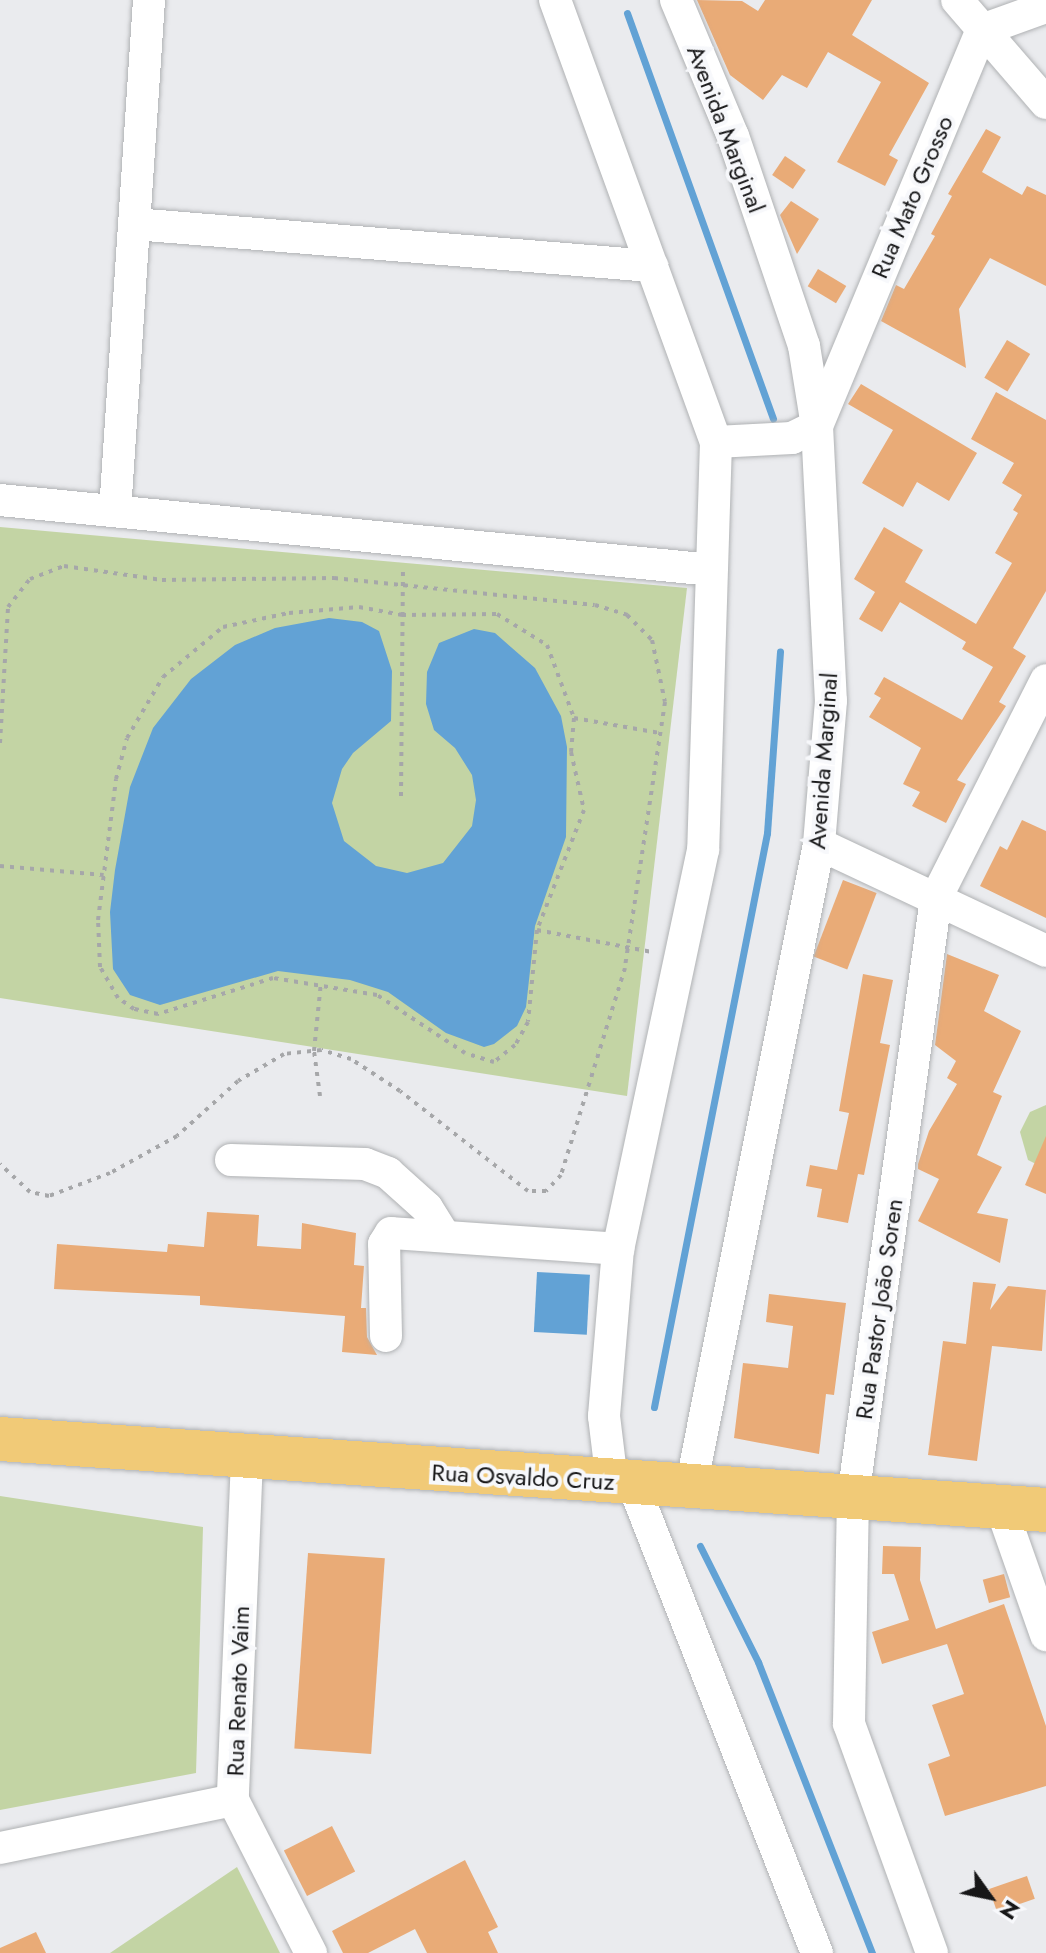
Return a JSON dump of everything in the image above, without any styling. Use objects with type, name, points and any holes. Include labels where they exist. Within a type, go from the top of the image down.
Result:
[{"type":"highway","name":"Rua Osvaldo Cruz","points":[[0,1439],[247,1459],[1046,1510]]},
{"type":"street","points":[[115,511],[149,0]]},
{"type":"street","points":[[555,0],[716,442],[703,850],[618,1249],[604,1416],[623,1483],[817,1953]]},
{"type":"street","name":"Avenida Marginal","points":[[676,0],[733,136],[804,346],[817,426],[831,701],[819,844],[691,1487]]},
{"type":"street","points":[[957,0],[1046,103]]},
{"type":"street","points":[[982,30],[1046,7]]},
{"type":"street","name":"Rua Mato Grosso","points":[[817,426],[982,30]]},
{"type":"street","points":[[134,224],[652,266]]},
{"type":"street","points":[[716,442],[792,438],[817,426]]},
{"type":"street","points":[[0,500],[712,570]]},
{"type":"street","name":"Rua Pastor João Soren","points":[[932,1953],[849,1724],[853,1497],[936,898],[1046,680]]},
{"type":"street","points":[[819,844],[1046,951]]},
{"type":"street","points":[[231,1160],[377,1168],[427,1208],[444,1235]]},
{"type":"street","points":[[386,1336],[386,1238],[399,1231],[618,1249]]},
{"type":"street","name":"Rua Renato Vaim","points":[[247,1459],[233,1800],[311,1953]]},
{"type":"street","points":[[1001,1507],[1046,1635]]},
{"type":"street","points":[[0,1848],[233,1800]]},
{"type":"path","points":[[401,796],[403,540]]},
{"type":"path","points":[[0,743],[8,607],[30,579],[64,566],[162,580],[334,578],[595,605],[627,615],[652,640],[665,702],[629,950],[580,1122],[561,1175],[546,1191],[528,1191],[351,1059],[314,1051],[284,1054],[238,1081],[177,1136],[110,1173],[49,1196],[30,1192],[0,1164]]},
{"type":"path","points":[[359,607],[402,615],[497,614],[547,645],[574,718],[571,752],[584,810],[537,930],[535,989],[528,1022],[515,1045],[494,1062],[465,1053],[377,995],[321,982],[273,978],[158,1014],[134,1009],[118,998],[100,967],[98,920],[116,779],[127,738],[163,677],[189,650],[223,627],[289,613],[359,607]]},
{"type":"path","points":[[574,718],[660,733]]},
{"type":"path","points":[[0,866],[104,875]]},
{"type":"path","points":[[537,930],[629,950],[680,956]]},
{"type":"path","points":[[320,1096],[314,1051],[321,982]]},
{"type":"green space","points":[[0,527],[687,588],[627,1096],[0,998]]},
{"type":"green space","points":[[1046,1105],[1046,1169],[1028,1160],[1020,1132],[1030,1112]]},
{"type":"green space","points":[[0,1496],[203,1527],[196,1773],[0,1810]]},
{"type":"green space","points":[[237,1867],[280,1953],[110,1953]]},
{"type":"water","points":[[329,618],[362,622],[379,631],[392,671],[391,721],[353,753],[342,769],[332,803],[344,841],[376,866],[407,873],[443,863],[472,826],[476,800],[472,775],[455,748],[434,730],[426,704],[427,672],[439,643],[474,629],[495,633],[535,668],[561,716],[567,747],[566,837],[535,926],[526,1007],[517,1026],[494,1044],[484,1047],[446,1033],[388,992],[350,980],[278,971],[160,1005],[130,995],[113,969],[110,912],[115,870],[130,787],[153,728],[191,679],[235,645],[275,628]]},
{"type":"water","points":[[537,1272],[590,1275],[587,1335],[534,1332]]},
{"type":"building","points":[[697,0],[742,1],[758,11],[765,0],[872,0],[852,35],[929,83],[889,155],[898,160],[885,186],[837,162],[881,82],[828,52],[807,88],[782,75],[763,100],[730,75]]},
{"type":"building","points":[[986,129],[1001,137],[982,172],[1022,195],[1027,186],[1046,195],[1046,286],[990,258],[959,309],[966,368],[881,321],[896,285],[904,289],[935,236],[931,234],[952,196],[948,194]]},
{"type":"building","points":[[785,156],[806,170],[793,189],[772,175]]},
{"type":"building","points":[[791,201],[819,219],[797,254],[780,215]]},
{"type":"building","points":[[818,269],[846,286],[836,303],[808,286]]},
{"type":"building","points":[[1007,340],[1030,354],[1007,392],[984,378]]},
{"type":"building","points":[[861,384],[977,453],[949,501],[917,482],[903,507],[862,483],[893,430],[848,404]]},
{"type":"building","points":[[996,392],[1046,420],[1046,591],[1013,648],[1026,656],[999,702],[1006,706],[957,780],[966,784],[946,823],[912,806],[920,792],[903,784],[921,748],[869,717],[881,698],[874,694],[884,677],[962,720],[993,667],[962,649],[966,642],[900,602],[882,632],[859,619],[875,592],[854,579],[884,527],[923,550],[905,582],[976,624],[1012,563],[995,553],[1018,513],[1013,510],[1022,495],[1002,483],[1014,463],[971,439]]},
{"type":"building","points":[[1022,820],[1046,831],[1046,918],[980,886],[1000,846],[1007,850]]},
{"type":"building","points":[[843,880],[877,893],[847,969],[814,957]]},
{"type":"building","points":[[947,954],[999,975],[984,1011],[1021,1031],[993,1092],[1002,1096],[977,1155],[1002,1167],[977,1213],[1008,1219],[1000,1263],[918,1221],[939,1179],[918,1169],[918,1164],[929,1131],[957,1084],[947,1078],[956,1061],[935,1045]]},
{"type":"building","points":[[863,974],[893,980],[880,1043],[890,1045],[864,1175],[858,1174],[848,1223],[817,1217],[822,1189],[806,1186],[810,1165],[837,1170],[849,1113],[839,1111]]},
{"type":"building","points":[[1046,1136],[1046,1194],[1025,1185]]},
{"type":"building","points":[[207,1212],[259,1215],[257,1246],[301,1249],[302,1223],[356,1233],[354,1265],[364,1266],[361,1308],[366,1308],[367,1337],[377,1355],[342,1352],[345,1316],[200,1305],[200,1296],[54,1289],[57,1244],[167,1252],[168,1244],[204,1247]]},
{"type":"building","points":[[973,1282],[996,1284],[990,1310],[1008,1286],[1046,1290],[1042,1351],[992,1346],[977,1461],[928,1455],[943,1341],[966,1344]]},
{"type":"building","points":[[769,1294],[846,1303],[834,1395],[826,1394],[819,1454],[734,1438],[743,1363],[788,1368],[793,1326],[766,1322]]},
{"type":"building","points":[[883,1546],[921,1547],[920,1580],[936,1629],[1004,1604],[1046,1726],[1046,1786],[945,1816],[928,1764],[950,1756],[932,1705],[964,1694],[947,1644],[882,1664],[872,1632],[909,1620],[894,1574],[882,1574]]},
{"type":"building","points":[[308,1553],[385,1558],[371,1754],[294,1749]]},
{"type":"building","points":[[1004,1574],[1010,1597],[989,1603],[983,1580]]},
{"type":"building","points":[[332,1826],[355,1871],[307,1896],[284,1851]]},
{"type":"building","points":[[465,1860],[498,1927],[488,1932],[498,1953],[427,1953],[415,1929],[368,1953],[343,1953],[332,1931]]},
{"type":"building","points":[[1027,1876],[1035,1899],[997,1912],[989,1889]]},
{"type":"building","points":[[36,1932],[46,1953],[0,1953],[0,1948]]},
{"type":"waterway","points":[[627,13],[773,418]]},
{"type":"waterway","points":[[654,1407],[767,833],[780,651]]},
{"type":"waterway","points":[[700,1546],[758,1662],[872,1953]]}]
